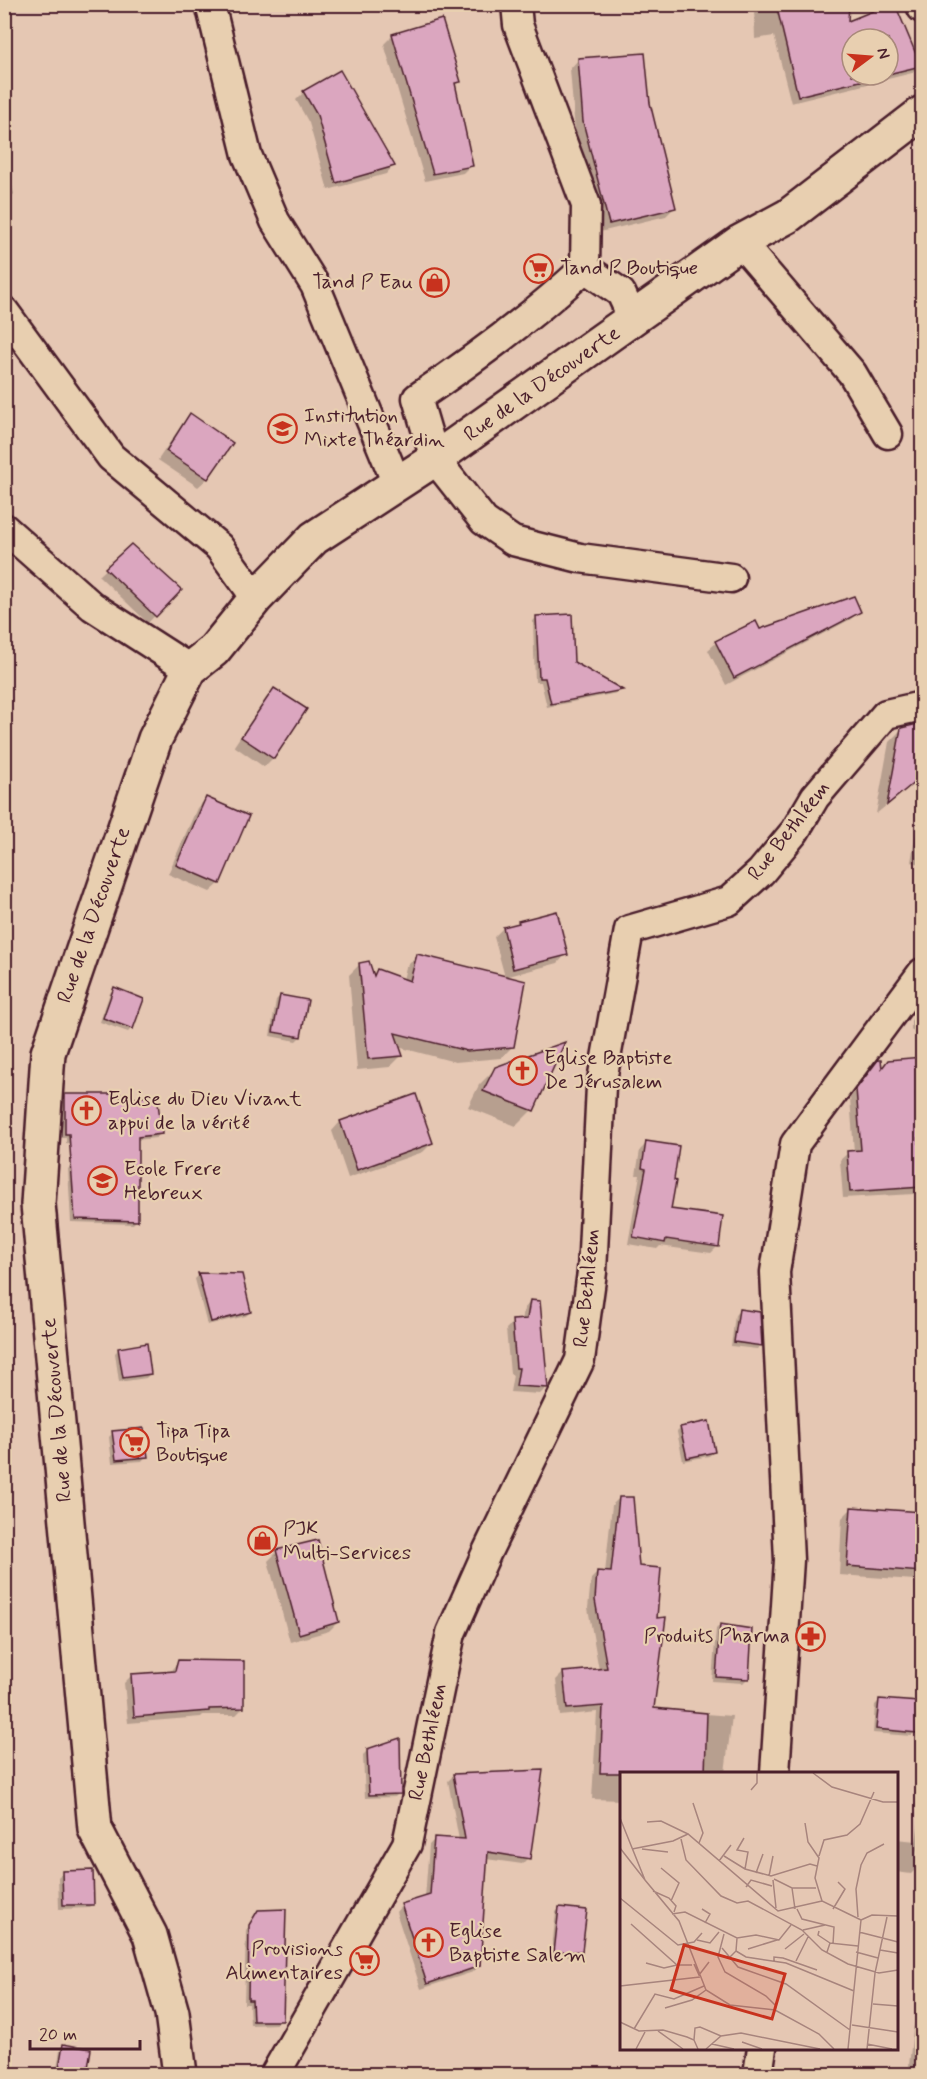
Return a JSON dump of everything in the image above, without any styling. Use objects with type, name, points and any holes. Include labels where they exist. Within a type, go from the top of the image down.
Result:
[{"type":"street","points":[[210,4],[247,155],[275,221],[315,285],[397,484]]},
{"type":"street","points":[[516,4],[518,25],[586,205],[585,268],[553,298],[466,365],[417,398],[435,459],[484,521],[513,541],[580,558],[731,578]]},
{"type":"street","name":"Rue de la Découverte","points":[[180,2074],[172,2013],[150,1935],[95,1829],[38,1204],[48,1053],[155,739],[190,669],[214,650],[256,598],[314,538],[435,459],[740,242],[788,216],[922,113]]},
{"type":"street","points":[[740,242],[852,373],[888,434]]},
{"type":"street","points":[[585,268],[621,293],[633,319]]},
{"type":"street","points":[[4,311],[111,457],[219,547],[256,598]]},
{"type":"street","points":[[4,528],[92,606],[190,669]]},
{"type":"street","name":"Rue Bethléem","points":[[275,2074],[407,1844],[451,1633],[486,1554],[580,1360],[592,1272],[602,1086],[629,930],[729,901],[760,872],[795,831],[815,797],[885,714],[922,706]]},
{"type":"street","points":[[775,1772],[789,1560],[775,1272],[795,1144],[922,973]]},
{"type":"street","points":[[758,2074],[762,2049]]},
{"type":"building","points":[[776,4],[849,4],[848,21],[895,4],[921,66],[900,71],[900,27],[840,27],[840,86],[798,96]]},
{"type":"building","points":[[442,19],[461,82],[455,83],[473,166],[433,174],[392,34]]},
{"type":"building","points":[[645,53],[650,103],[676,208],[609,224],[583,122],[578,58]]},
{"type":"building","points":[[340,70],[395,166],[336,183],[317,115],[303,91]]},
{"type":"building","points":[[190,413],[233,443],[208,479],[166,451]]},
{"type":"building","points":[[131,544],[182,590],[156,617],[105,568]]},
{"type":"building","points":[[854,596],[861,612],[734,678],[715,641],[756,621],[760,629]]},
{"type":"building","points":[[572,614],[574,662],[623,690],[551,704],[545,678],[539,678],[536,616]]},
{"type":"building","points":[[274,688],[307,709],[274,759],[241,737]]},
{"type":"building","points":[[922,723],[922,776],[887,805],[901,728]]},
{"type":"building","points":[[206,797],[249,816],[220,884],[176,865]]},
{"type":"building","points":[[557,911],[568,955],[513,969],[503,927]]},
{"type":"building","points":[[417,954],[526,981],[514,1047],[467,1051],[395,1033],[403,1056],[368,1059],[359,963],[369,961],[374,976],[377,969],[410,981]]},
{"type":"building","points":[[114,987],[144,999],[133,1029],[103,1018]]},
{"type":"building","points":[[280,995],[308,1000],[301,1037],[273,1032]]},
{"type":"building","points":[[565,1042],[534,1111],[483,1091],[495,1067]]},
{"type":"building","points":[[922,1057],[922,1093],[916,1093],[922,1187],[850,1192],[847,1151],[861,1150],[856,1089],[878,1060],[881,1060],[882,1068],[888,1060]]},
{"type":"building","points":[[65,1094],[120,1094],[120,1100],[157,1095],[162,1134],[138,1137],[138,1221],[75,1219],[69,1134],[65,1134]]},
{"type":"building","points":[[416,1094],[433,1143],[357,1170],[340,1121]]},
{"type":"building","points":[[646,1141],[679,1146],[671,1209],[723,1216],[719,1247],[666,1239],[665,1243],[633,1237],[646,1169],[642,1168]]},
{"type":"building","points":[[198,1273],[242,1274],[251,1312],[211,1322]]},
{"type":"building","points":[[530,1300],[540,1301],[548,1388],[516,1386],[519,1368],[516,1368],[512,1320],[527,1319]]},
{"type":"building","points":[[739,1309],[760,1312],[762,1346],[734,1342]]},
{"type":"building","points":[[147,1343],[151,1374],[123,1378],[118,1348]]},
{"type":"building","points":[[709,1421],[715,1452],[687,1458],[680,1427]]},
{"type":"building","points":[[144,1428],[148,1457],[116,1460],[112,1431]]},
{"type":"building","points":[[619,1497],[633,1497],[639,1566],[661,1568],[657,1618],[666,1617],[654,1708],[707,1713],[705,1772],[600,1773],[603,1706],[567,1709],[563,1672],[607,1668],[595,1600],[597,1571],[611,1572]]},
{"type":"building","points":[[851,1507],[922,1512],[922,1572],[847,1566]]},
{"type":"building","points":[[318,1540],[339,1622],[299,1634],[276,1550]]},
{"type":"building","points":[[720,1624],[752,1629],[749,1679],[716,1677]]},
{"type":"building","points":[[178,1660],[244,1661],[244,1708],[209,1709],[209,1711],[134,1717],[131,1674],[175,1671]]},
{"type":"building","points":[[879,1699],[919,1702],[917,1733],[876,1729]]},
{"type":"building","points":[[400,1738],[401,1794],[369,1795],[367,1749]]},
{"type":"building","points":[[543,1770],[530,1859],[488,1852],[480,1966],[427,1984],[401,1904],[430,1895],[434,1837],[465,1839],[453,1774]]},
{"type":"building","points":[[93,1870],[94,1905],[63,1905],[62,1871]]},
{"type":"building","points":[[559,1907],[587,1910],[582,1951],[554,1953]]},
{"type":"building","points":[[286,1909],[283,2021],[253,2021],[252,2000],[248,2000],[249,1925],[258,1910]]},
{"type":"building","points":[[63,2044],[91,2049],[87,2074],[58,2074]]},
{"type":"place","name":"Tand P Boutique","points":[[539,268]]},
{"type":"place","name":"Tand P Eau","points":[[434,282]]},
{"type":"place","name":"Institution Mixte Théardin","points":[[283,428]]},
{"type":"place","name":"Eglise Baptiste De Jérusalem","points":[[523,1070]]},
{"type":"place","name":"Eglise du Dieu Vivant appui de la vérité","points":[[87,1111]]},
{"type":"place","name":"Ecole Frere Hebreux","points":[[103,1181]]},
{"type":"place","name":"Tipa Tipa Boutique","points":[[135,1443]]},
{"type":"place","name":"PJK Multi-Services","points":[[262,1541]]},
{"type":"place","name":"Produits Pharma","points":[[811,1636]]},
{"type":"place","name":"Eglise Baptiste Salem","points":[[428,1943]]},
{"type":"place","name":"Provisions Alimentaires","points":[[364,1961]]}]
